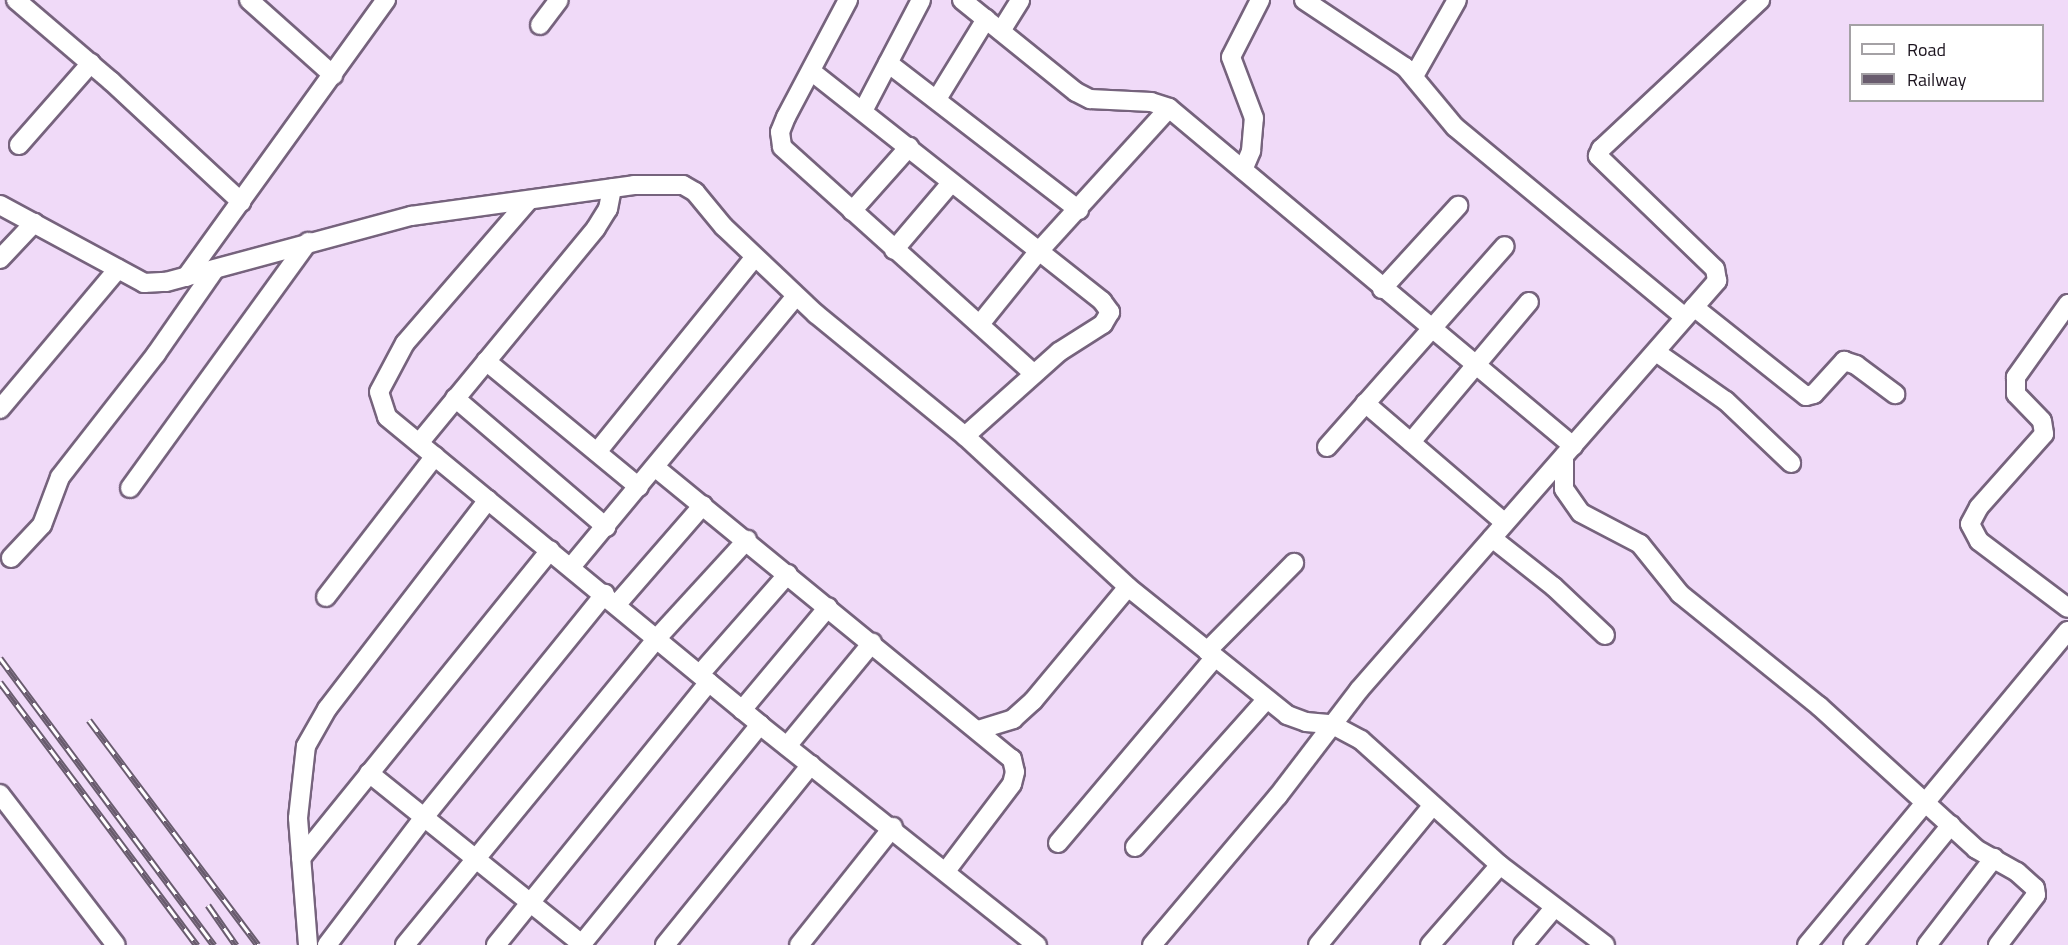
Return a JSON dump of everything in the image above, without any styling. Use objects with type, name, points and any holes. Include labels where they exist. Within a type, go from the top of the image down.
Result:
[{"type":"street","points":[[16,0],[91,63],[241,201]]},
{"type":"street","points":[[249,0],[333,75]]},
{"type":"street","points":[[186,277],[386,0]]},
{"type":"street","points":[[540,25],[560,0]]},
{"type":"street","points":[[848,0],[783,125],[782,147],[1034,374]]},
{"type":"street","points":[[863,111],[921,0]]},
{"type":"street","points":[[962,0],[1060,81],[1090,99],[1151,102],[1169,108],[1474,364],[1568,451]]},
{"type":"street","points":[[1001,31],[1020,0]]},
{"type":"street","points":[[1243,170],[1251,151],[1254,118],[1231,57],[1260,0]]},
{"type":"street","points":[[1304,0],[1323,5],[1395,58],[1414,76],[1455,127],[1690,312],[1806,396],[1814,394],[1844,361],[1856,365],[1895,394]]},
{"type":"street","points":[[1414,76],[1457,0]]},
{"type":"street","points":[[1152,945],[1278,796],[1331,724],[1717,280],[1718,273],[1598,156],[1760,0]]},
{"type":"street","points":[[937,99],[986,19]]},
{"type":"street","points":[[19,145],[91,63]]},
{"type":"street","points":[[888,63],[1079,210]]},
{"type":"street","points":[[811,70],[1102,301],[1110,312],[1103,324],[1070,343],[965,436]]},
{"type":"street","points":[[980,324],[1039,252],[1169,108]]},
{"type":"street","points":[[852,211],[909,147]]},
{"type":"street","points":[[0,205],[144,283],[186,277],[308,242],[411,216],[612,188],[665,183],[683,185],[695,192],[755,257],[796,296],[965,436],[1128,587],[1287,715],[1306,722],[1331,724],[1361,740],[1500,865],[1603,945]]},
{"type":"street","points":[[894,250],[951,183]]},
{"type":"street","points":[[419,443],[596,228],[608,210],[612,188]]},
{"type":"street","points":[[529,200],[405,343],[382,382],[379,392],[387,417],[658,637],[760,725],[893,827],[1037,945]]},
{"type":"street","points":[[1382,289],[1458,206]]},
{"type":"street","points":[[0,259],[34,223]]},
{"type":"street","points":[[130,488],[308,242]]},
{"type":"street","points":[[1327,447],[1505,246]]},
{"type":"street","points":[[597,452],[755,257]]},
{"type":"street","points":[[11,558],[42,525],[60,477],[156,354],[215,268]]},
{"type":"street","points":[[0,409],[118,269]]},
{"type":"street","points":[[572,567],[796,296]]},
{"type":"street","points":[[1411,442],[1474,364],[1529,302]]},
{"type":"street","points":[[2068,303],[2016,377],[2016,394],[2042,421],[2044,434],[1979,507],[1970,524],[1979,541],[2068,608]]},
{"type":"street","points":[[1656,352],[1726,401],[1791,463]]},
{"type":"street","points":[[486,361],[639,487]]},
{"type":"street","points":[[455,398],[606,527]]},
{"type":"street","points":[[1365,403],[1505,523]]},
{"type":"street","points":[[1568,451],[1564,489],[1581,513],[1640,544],[1680,594],[1926,800],[1976,849],[2025,878],[2037,893],[1998,945]]},
{"type":"street","points":[[326,597],[435,456]]},
{"type":"street","points":[[656,468],[747,540],[1012,759],[1015,778],[946,870]]},
{"type":"street","points":[[308,945],[301,858],[301,768],[312,731],[488,500]]},
{"type":"street","points":[[327,945],[425,816],[611,599],[703,505]]},
{"type":"street","points":[[1492,538],[1554,587],[1605,635]]},
{"type":"street","points":[[405,945],[478,860],[658,637],[747,540]]},
{"type":"street","points":[[301,858],[550,550]]},
{"type":"street","points":[[1058,843],[1211,654],[1294,562]]},
{"type":"street","points":[[496,945],[788,574]]},
{"type":"street","points":[[978,730],[1013,719],[1033,701],[1128,587]]},
{"type":"street","points":[[742,710],[828,607]]},
{"type":"street","points":[[1807,945],[2068,631]]},
{"type":"street","points":[[787,746],[872,643]]},
{"type":"street","points":[[1136,848],[1267,699]]},
{"type":"street","points":[[369,773],[582,945],[760,725]]},
{"type":"street","points":[[665,945],[811,765]]},
{"type":"street","points":[[0,794],[116,945]]},
{"type":"street","points":[[1318,945],[1433,805]]},
{"type":"street","points":[[1853,945],[1951,825]]},
{"type":"street","points":[[799,945],[893,827]]},
{"type":"street","points":[[1927,945],[1994,858]]},
{"type":"street","points":[[1430,945],[1500,865]]},
{"type":"street","points":[[1522,945],[1554,908]]},
{"type":"railway","points":[[0,658],[214,945]]},
{"type":"railway","points":[[0,682],[197,945]]},
{"type":"railway","points":[[89,720],[258,945]]},
{"type":"railway","points":[[208,905],[236,945]]}]
